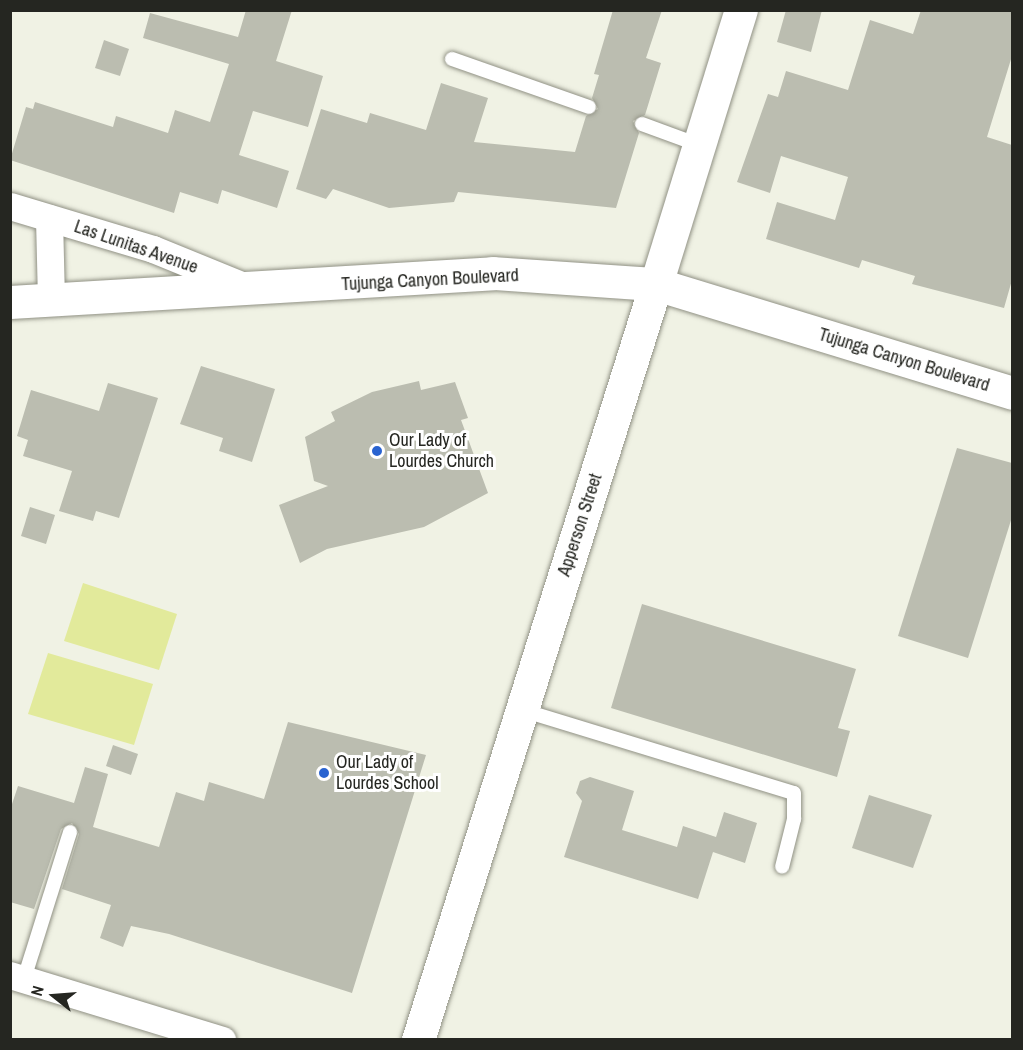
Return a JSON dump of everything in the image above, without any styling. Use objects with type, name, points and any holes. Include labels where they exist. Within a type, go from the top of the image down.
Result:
[{"type":"main road","name":"Apperson Street","points":[[418,1040],[741,10]]},
{"type":"main road","name":"Tujunga Canyon Boulevard","points":[[10,302],[255,291],[493,273],[656,284],[1012,393]]},
{"type":"street","name":"Las Lunitas Avenue","points":[[10,206],[153,249],[255,291]]},
{"type":"street","name":"Las Lunitas Avenue","points":[[49,218],[51,299]]},
{"type":"street","points":[[17,977],[222,1040]]},
{"type":"lane","points":[[452,59],[589,107]]},
{"type":"lane","points":[[642,124],[699,145]]},
{"type":"lane","points":[[522,710],[794,793],[794,819],[782,867]]},
{"type":"lane","points":[[17,977],[70,832]]},
{"type":"green space","points":[[83,583],[177,614],[159,670],[64,641]]},
{"type":"green space","points":[[48,653],[153,684],[134,745],[28,714]]},
{"type":"building","points":[[246,10],[292,10],[276,61],[323,76],[308,127],[253,111],[239,155],[289,171],[277,208],[222,190],[218,204],[180,192],[174,213],[10,160],[26,107],[33,109],[35,102],[113,127],[116,116],[168,133],[175,110],[210,122],[229,64],[143,38],[150,13],[238,37]]},
{"type":"building","points":[[613,10],[662,10],[646,58],[661,63],[645,115],[633,121],[639,133],[616,208],[458,192],[454,202],[389,208],[333,189],[326,199],[296,189],[321,109],[367,123],[370,113],[426,130],[441,83],[488,98],[474,142],[575,152],[586,116],[598,109],[592,98],[599,75],[594,74]]},
{"type":"building","points":[[786,10],[822,10],[811,52],[777,42]]},
{"type":"building","points":[[921,10],[1012,10],[1012,56],[987,137],[1012,145],[1012,280],[1004,308],[912,284],[915,276],[862,260],[859,268],[766,239],[777,202],[835,220],[848,177],[781,156],[770,193],[737,182],[768,94],[778,97],[786,71],[848,90],[870,20],[913,34]]},
{"type":"building","points":[[104,40],[129,49],[120,76],[95,68]]},
{"type":"building","points":[[201,366],[275,389],[252,462],[219,451],[223,438],[180,424]]},
{"type":"building","points":[[419,381],[421,390],[455,382],[468,418],[461,420],[488,493],[424,527],[327,549],[300,563],[279,505],[328,486],[314,481],[305,437],[335,421],[331,412],[372,392]]},
{"type":"building","points":[[108,383],[158,398],[119,518],[96,511],[93,521],[59,511],[72,471],[23,456],[28,440],[17,436],[31,390],[99,411]]},
{"type":"building","points":[[957,448],[1012,463],[1012,517],[968,658],[898,636]]},
{"type":"building","points":[[30,507],[55,515],[46,544],[21,536]]},
{"type":"building","points":[[642,604],[856,669],[838,728],[850,731],[837,777],[611,708]]},
{"type":"building","points":[[288,722],[426,755],[352,993],[169,934],[131,926],[123,947],[100,938],[111,905],[62,889],[79,834],[72,823],[61,829],[34,909],[10,902],[10,810],[18,786],[74,803],[85,767],[108,774],[93,827],[159,847],[176,792],[204,801],[209,782],[264,799]]},
{"type":"building","points":[[113,745],[138,754],[131,775],[106,766]]},
{"type":"building","points":[[590,777],[634,791],[622,830],[677,847],[683,826],[716,837],[724,812],[757,823],[745,863],[713,852],[698,899],[564,857],[582,801],[576,793],[580,781]]},
{"type":"building","points":[[869,795],[932,815],[913,868],[852,848]]},
{"type":"place","name":"Our Lady of Lourdes Church","points":[[377,451]]},
{"type":"place","name":"Our Lady of Lourdes School","points":[[324,773]]}]
